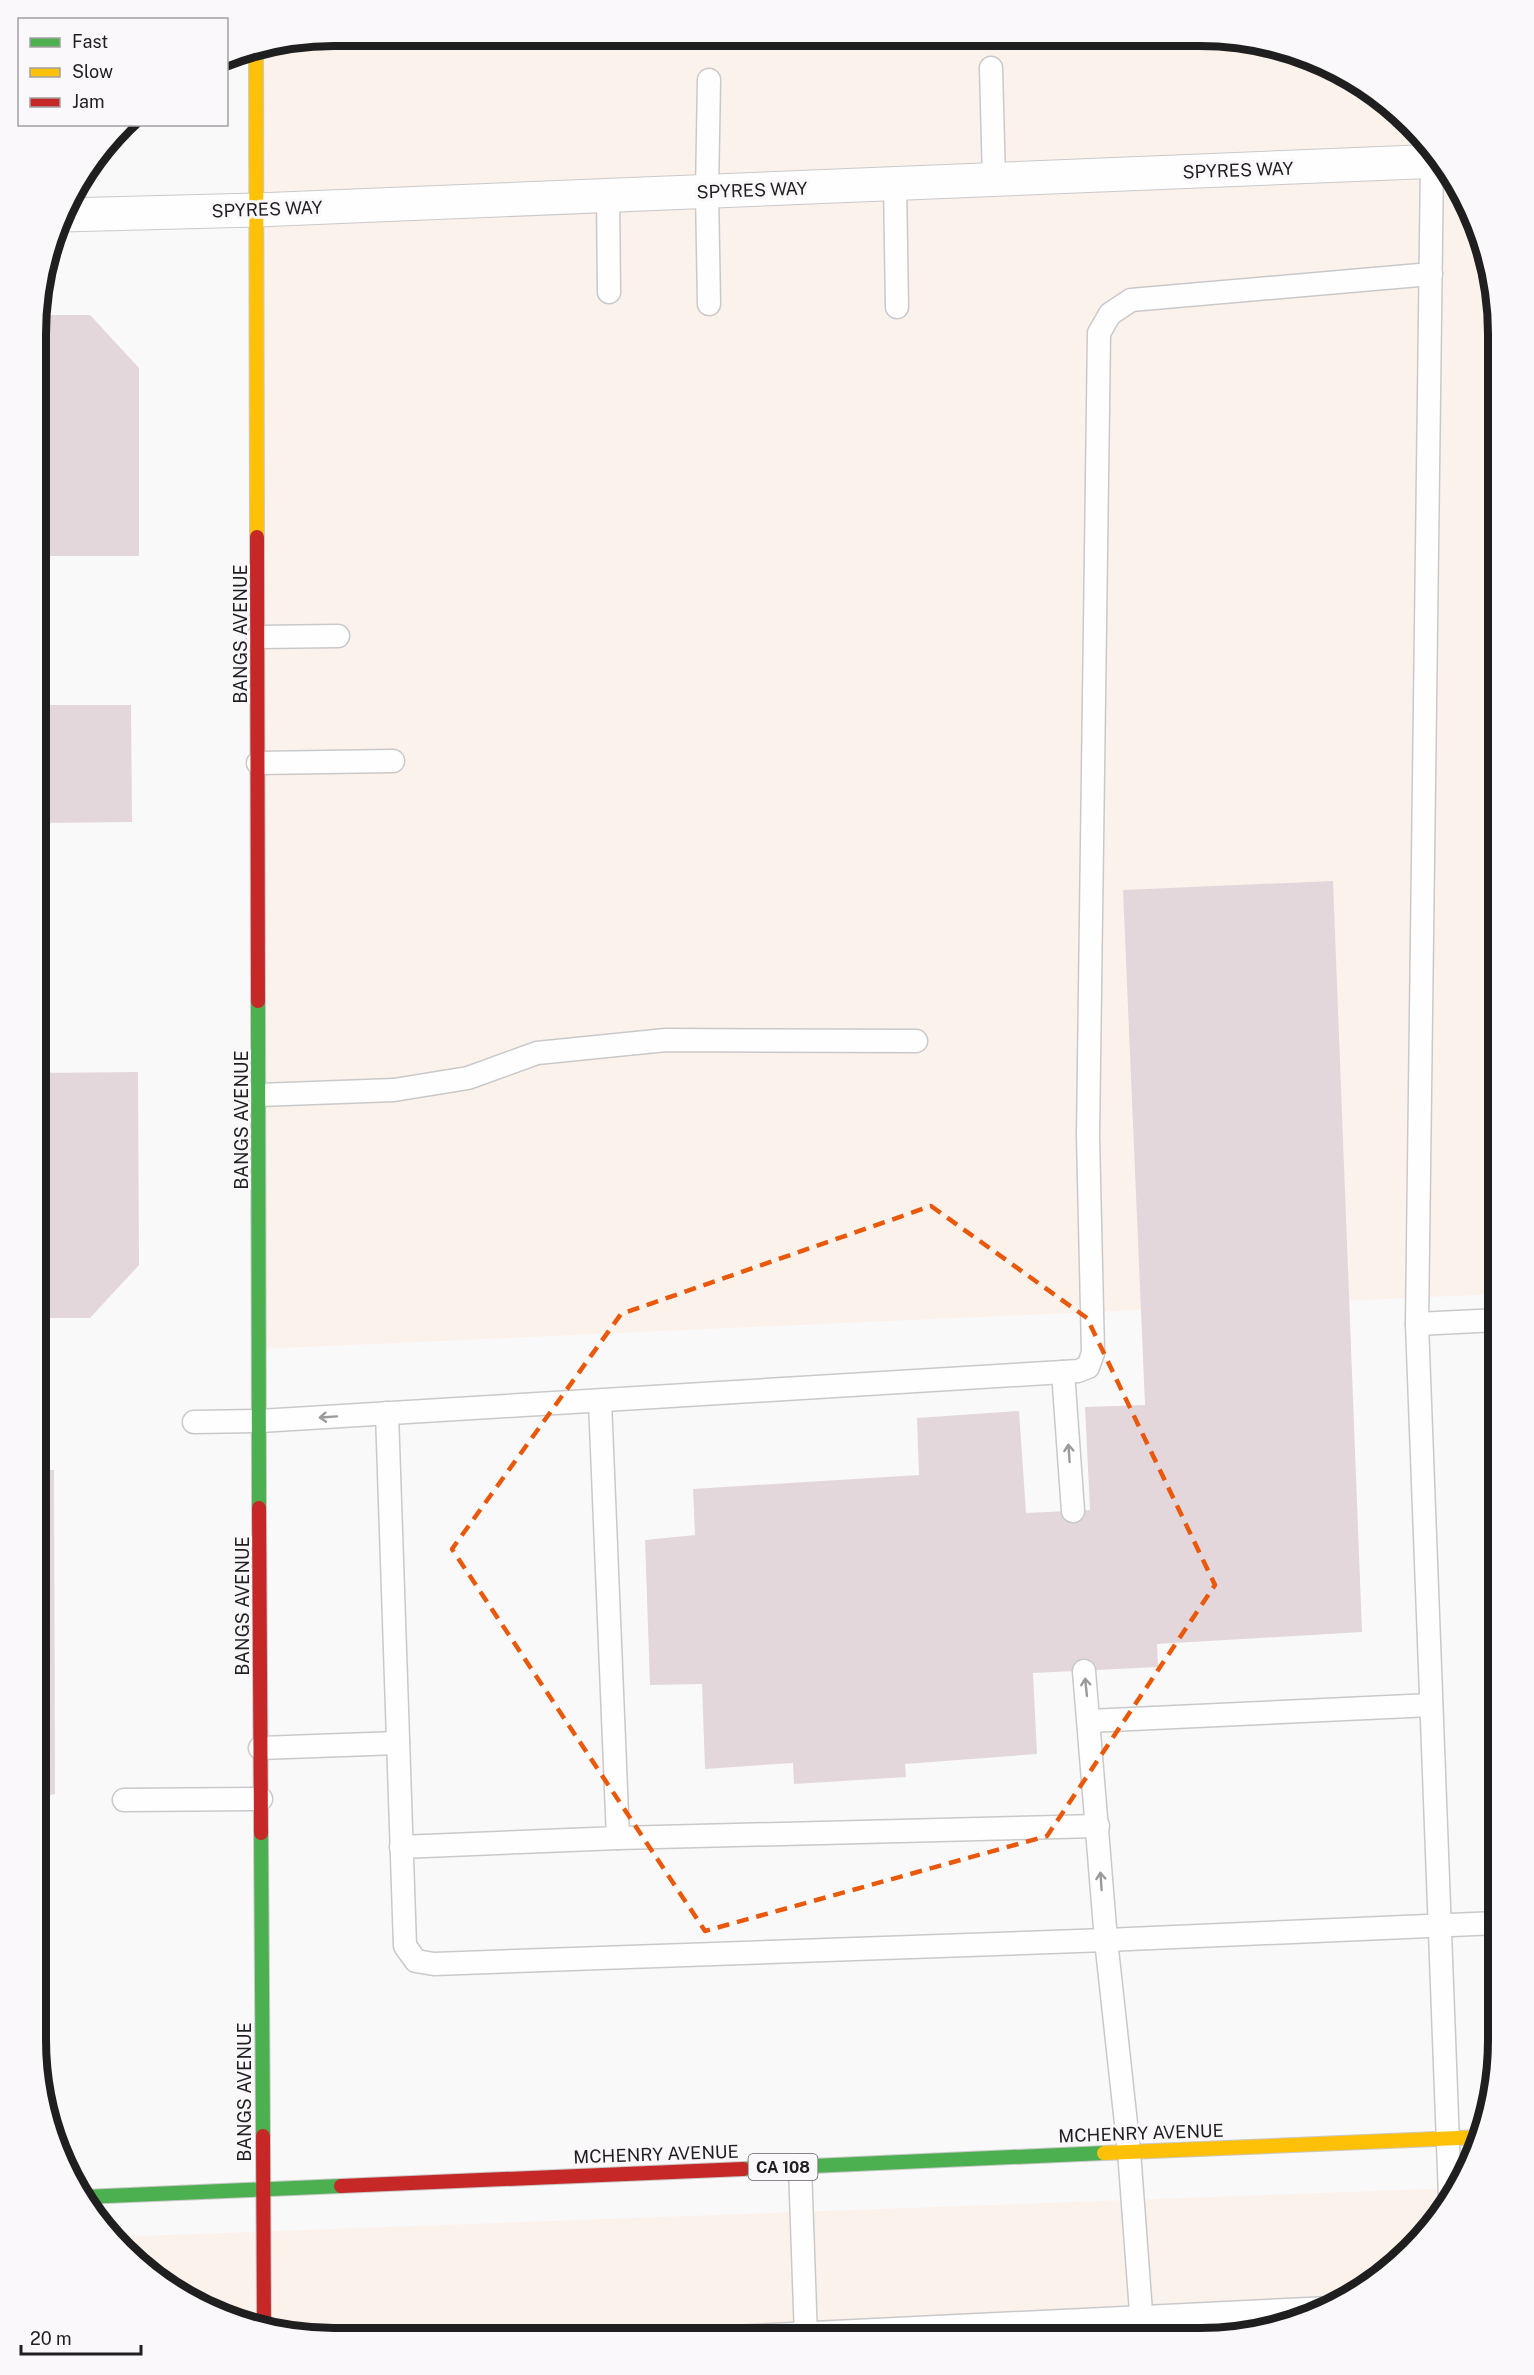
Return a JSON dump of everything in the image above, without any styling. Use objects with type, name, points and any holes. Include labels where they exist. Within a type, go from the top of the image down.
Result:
[{"type":"street","name":"BANGS AVENUE","points":[[256,57],[260,1748],[264,2320]]},
{"type":"street","name":"SPYRES WAY","points":[[73,214],[257,210],[1430,162]]},
{"type":"street","name":"MCHENRY AVENUE","points":[[93,2197],[1471,2137]]},
{"type":"lane","points":[[991,68],[994,180]]},
{"type":"lane","points":[[709,80],[707,191],[709,304]]},
{"type":"lane","points":[[1436,171],[1431,274],[1417,1324],[1449,2183]]},
{"type":"lane","points":[[895,184],[897,307]]},
{"type":"lane","points":[[608,196],[609,292]]},
{"type":"lane","points":[[194,1422],[260,1421],[600,1401],[1078,1371],[1088,1367],[1093,1353],[1088,1136],[1100,333],[1110,314],[1131,300],[1431,274]]},
{"type":"lane","points":[[258,638],[338,636]]},
{"type":"lane","points":[[258,763],[393,761]]},
{"type":"lane","points":[[259,1095],[394,1090],[468,1078],[537,1053],[666,1040],[916,1041]]},
{"type":"lane","points":[[1417,1324],[1488,1320]]},
{"type":"lane","points":[[1063,1372],[1073,1511]]},
{"type":"lane","points":[[600,1401],[618,1839]]},
{"type":"lane","points":[[387,1413],[405,1946],[416,1961],[425,1963],[1106,1940],[1488,1923]]},
{"type":"lane","points":[[1084,1671],[1106,1940],[1129,2151],[1143,2328]]},
{"type":"lane","points":[[1089,1721],[1431,1706]]},
{"type":"lane","points":[[260,1748],[398,1743]]},
{"type":"lane","points":[[124,1800],[261,1798]]},
{"type":"lane","points":[[402,1846],[1098,1826]]},
{"type":"lane","points":[[800,2166],[806,2328]]},
{"type":"lane","points":[[934,2328],[1142,2315],[1304,2309]]},
{"type":"highlighted area","points":[[931,1206],[1087,1318],[1215,1585],[1047,1836],[705,1931],[452,1549],[621,1314]]},
{"type":"shaded area","points":[[335,46],[1218,47],[1274,56],[1310,68],[1359,95],[1389,118],[1428,159],[1458,207],[1478,260],[1487,316],[1488,1294],[260,1349],[257,57],[297,49]]},
{"type":"shaded area","points":[[1446,2188],[1428,2216],[1403,2244],[1375,2269],[1343,2290],[1310,2307],[1274,2319],[1218,2328],[316,2328],[260,2319],[207,2299],[159,2269],[124,2237]]},
{"type":"building","points":[[47,315],[90,315],[139,368],[139,556],[46,556]]},
{"type":"building","points":[[46,705],[131,705],[132,822],[46,823]]},
{"type":"building","points":[[1333,881],[1362,1632],[1157,1644],[1158,1667],[1033,1673],[1037,1754],[905,1764],[906,1777],[794,1784],[793,1763],[705,1769],[702,1684],[650,1685],[645,1540],[695,1535],[693,1489],[919,1475],[917,1418],[1019,1411],[1026,1513],[1090,1510],[1085,1407],[1145,1405],[1123,890]]},
{"type":"building","points":[[138,1072],[139,1265],[90,1318],[46,1318],[46,1073]]},
{"type":"building","points":[[46,1470],[54,1470],[55,1794],[46,1796]]},
{"type":"traffic: fast","points":[[258,1001],[259,1508]]},
{"type":"traffic: fast","points":[[261,1833],[263,2136]]},
{"type":"traffic: fast","points":[[743,2169],[1104,2153]]},
{"type":"traffic: fast","points":[[93,2197],[341,2186]]},
{"type":"traffic: slow","points":[[256,57],[257,537]]},
{"type":"traffic: slow","points":[[1104,2153],[1471,2137]]},
{"type":"traffic: jam","points":[[257,537],[258,1001]]},
{"type":"traffic: jam","points":[[259,1508],[261,1833]]},
{"type":"traffic: jam","points":[[263,2136],[264,2320]]},
{"type":"traffic: jam","points":[[341,2186],[743,2169]]}]
